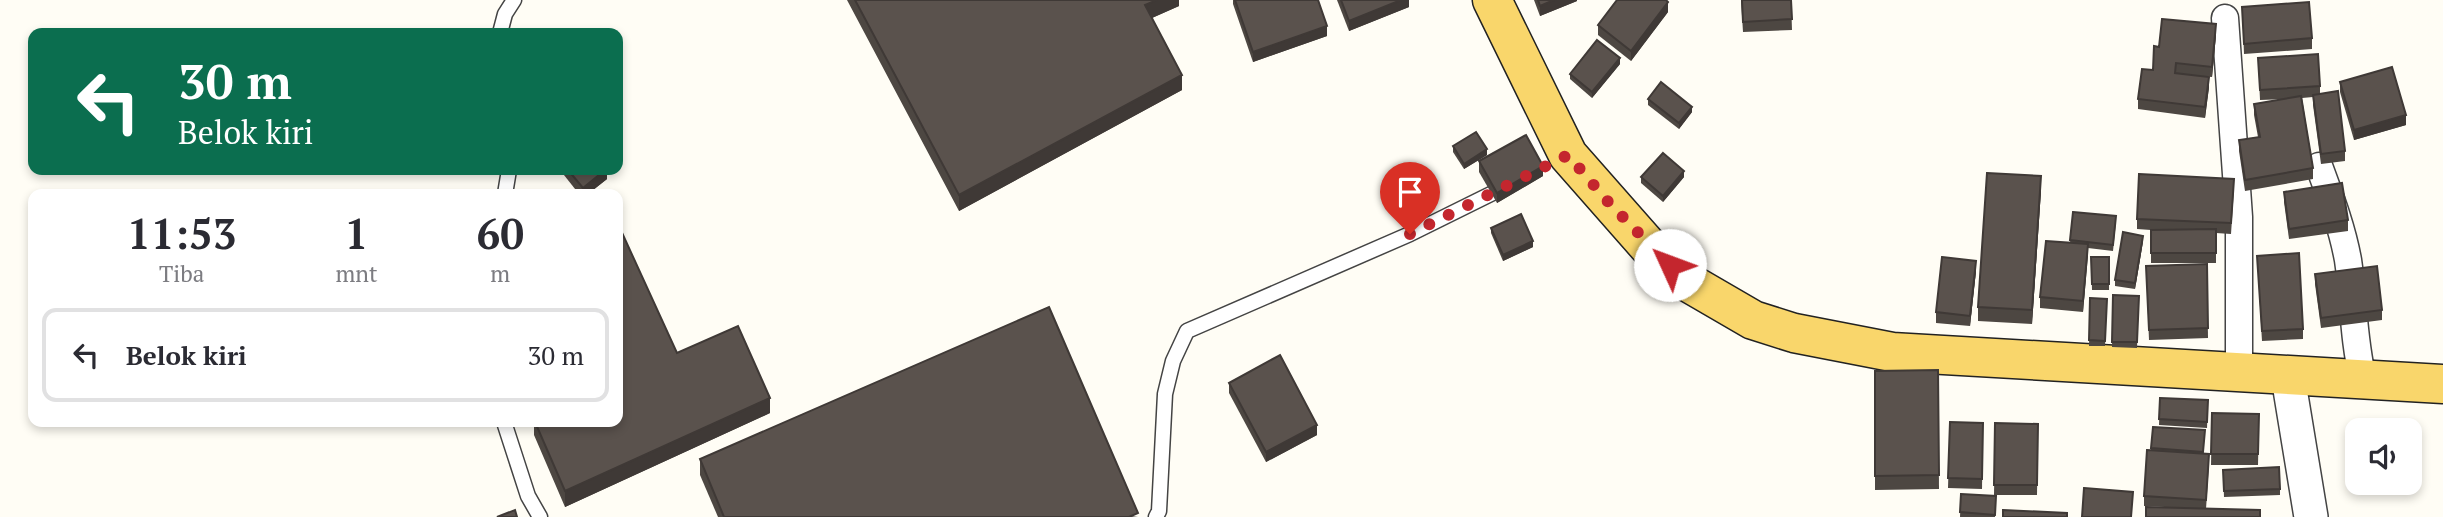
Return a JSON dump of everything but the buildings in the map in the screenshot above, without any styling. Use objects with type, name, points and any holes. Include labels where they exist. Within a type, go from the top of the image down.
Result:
[{"type":"main road","points":[[1492,0],[1562,158],[1649,247],[1691,284],[1753,320],[1794,333],[1892,352],[2443,384]]},
{"type":"street","points":[[2225,18],[2239,217],[2239,373]]},
{"type":"street","points":[[2319,166],[2336,214],[2347,259],[2356,350],[2363,379]]},
{"type":"street","points":[[2288,377],[2311,517]]},
{"type":"lane","points":[[501,28],[513,0]]},
{"type":"lane","points":[[1156,517],[1165,394],[1172,361],[1187,331],[1410,234],[1520,179]]},
{"type":"lane","points":[[506,427],[528,496],[540,517]]},
{"type":"route","points":[[1410,234],[1568,155],[1649,247],[1670,265]]}]
